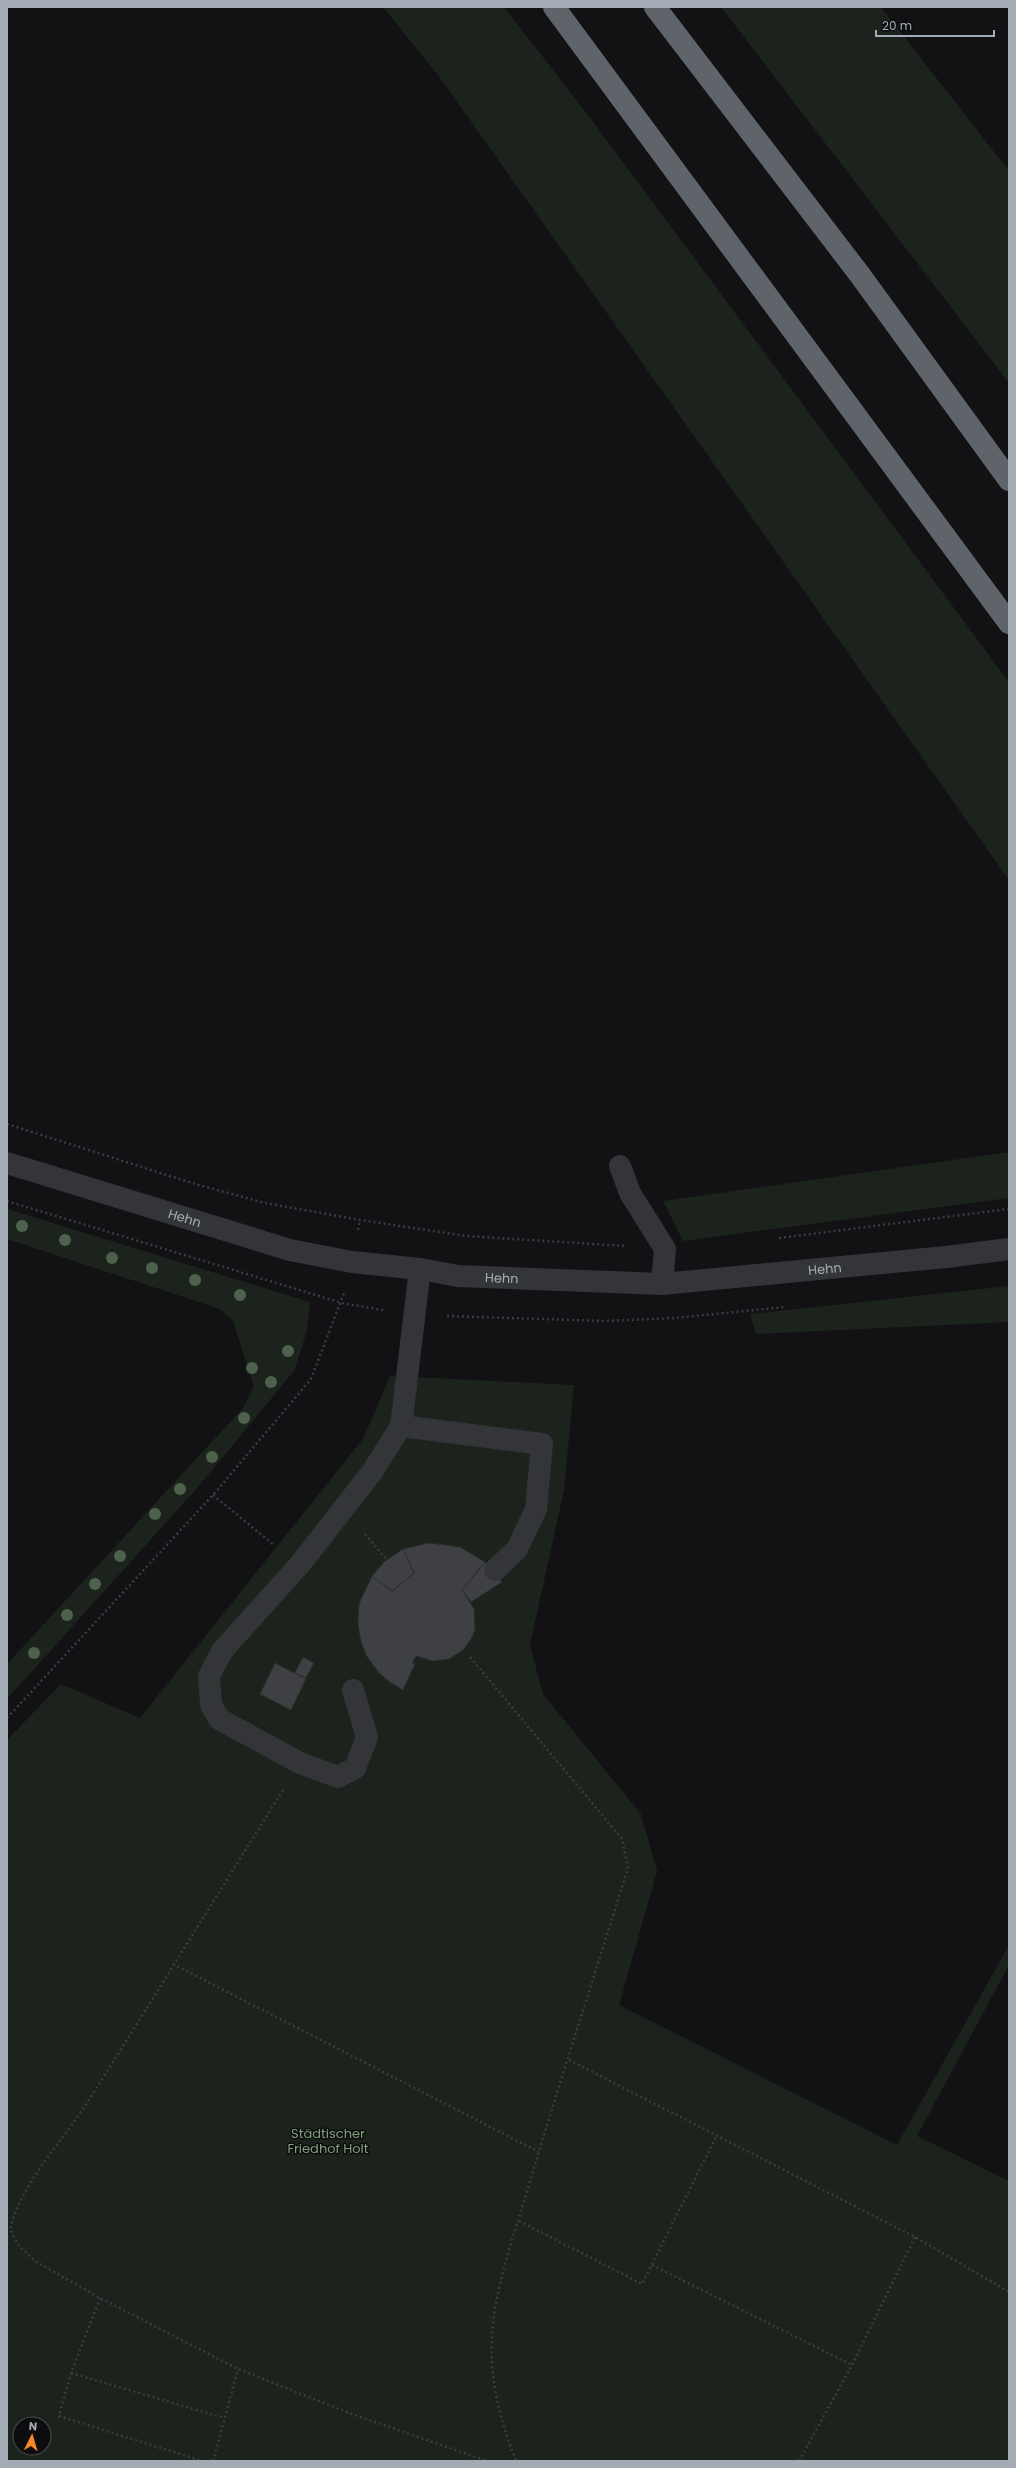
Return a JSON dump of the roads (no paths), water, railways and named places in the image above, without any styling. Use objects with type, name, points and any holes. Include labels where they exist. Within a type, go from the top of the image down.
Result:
[{"type":"highway","points":[[554,7],[1009,623]]},
{"type":"highway","points":[[655,7],[860,275],[1009,480]]},
{"type":"street","name":"Hehn","points":[[7,1163],[290,1250],[352,1262],[420,1269],[458,1276],[662,1284],[946,1257],[1009,1249]]},
{"type":"street","points":[[620,1166],[630,1193],[665,1249],[662,1284]]},
{"type":"street","points":[[353,1690],[367,1737],[355,1768],[338,1777],[300,1763],[219,1719],[211,1705],[208,1690],[208,1676],[222,1651],[301,1563],[372,1472],[401,1426],[420,1269]]},
{"type":"street","points":[[401,1426],[542,1444],[536,1509],[517,1549],[495,1570]]},
{"type":"park label","name":"Städtischer Friedhof Holt","points":[[328,2140]]}]
